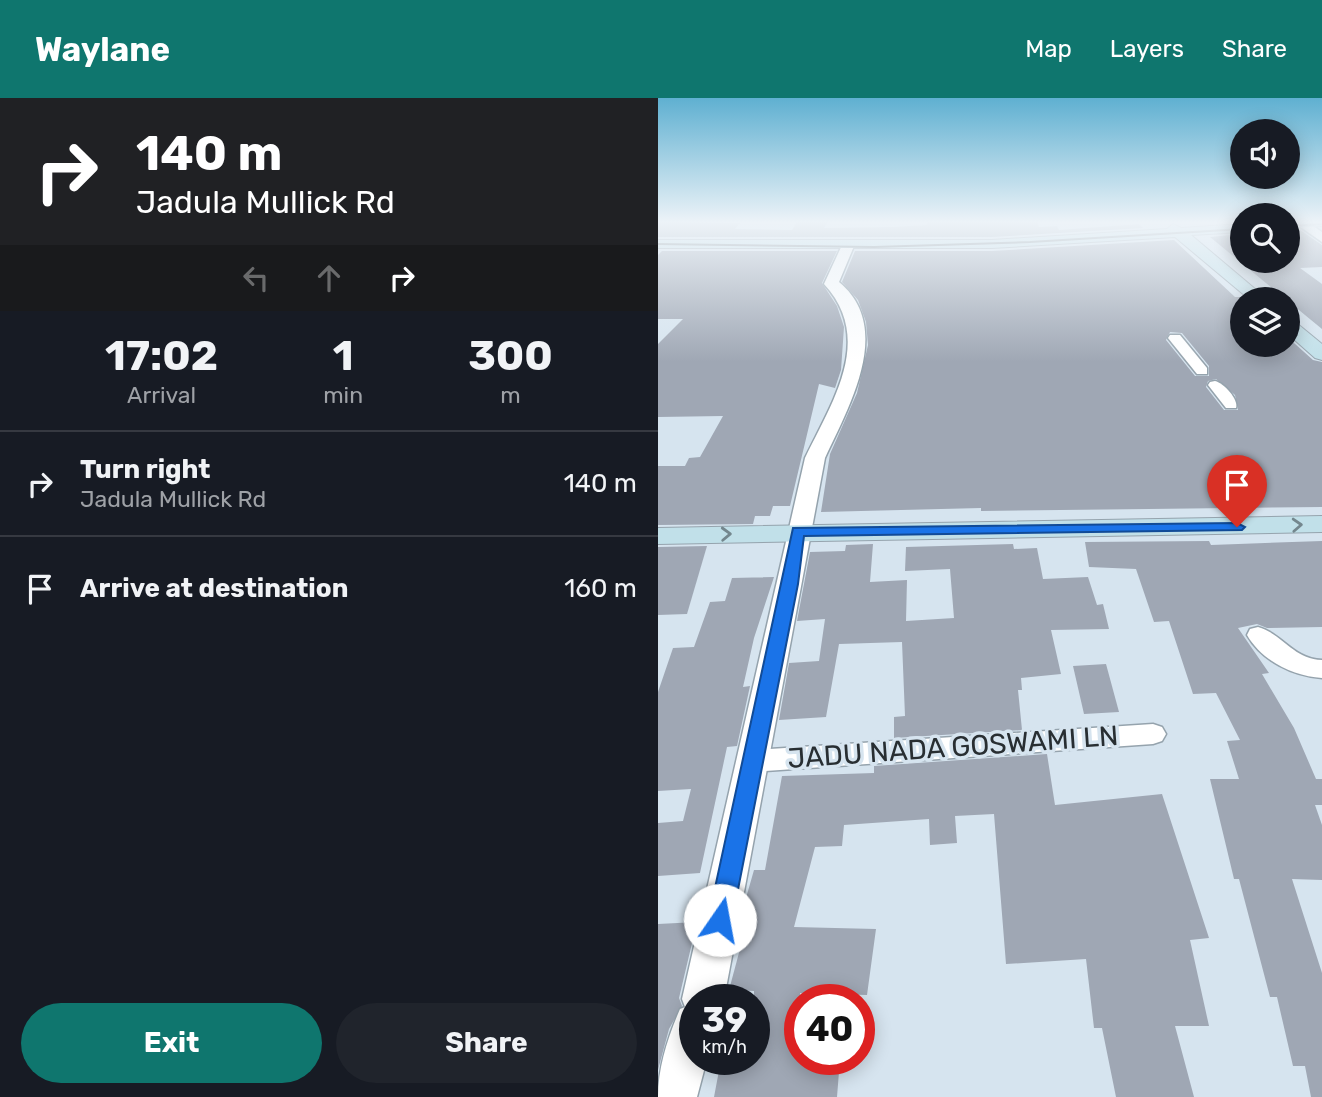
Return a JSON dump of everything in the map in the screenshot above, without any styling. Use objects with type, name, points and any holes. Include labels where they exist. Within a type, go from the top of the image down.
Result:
[{"type":"main road","points":[[1222,269],[1244,287]]},
{"type":"main road","points":[[1300,335],[1322,354]]},
{"type":"main road","points":[[658,536],[798,531],[1322,524]]},
{"type":"street","points":[[707,984],[814,458],[842,398],[859,347],[854,313],[838,288],[831,284],[838,269]]},
{"type":"street","points":[[1175,338],[1202,371]]},
{"type":"street","points":[[1215,386],[1231,405]]},
{"type":"street","points":[[1258,635],[1289,663],[1309,670],[1322,669]]},
{"type":"street","name":"JADU NADA GOSWAMI LN","points":[[753,761],[1153,734]]},
{"type":"street","points":[[674,1097],[680,1075]]},
{"type":"building","points":[[658,269],[829,269],[822,283],[837,306],[844,327],[841,370],[835,388],[819,384],[790,506],[773,506],[770,516],[755,516],[753,524],[658,525],[658,466],[685,466],[689,458],[700,457],[723,416],[658,417],[658,344],[683,319],[658,319]]},
{"type":"building","points":[[848,269],[1205,269],[1230,292],[1230,357],[1300,357],[1300,348],[1313,360],[1322,362],[1322,507],[981,511],[981,508],[821,512],[830,454],[857,393],[868,345],[866,322],[858,300],[842,282]],"holes":[[[1170,332],[1182,333],[1209,366],[1209,376],[1195,376],[1166,340]],[[1216,379],[1235,395],[1238,410],[1224,410],[1206,387],[1208,381]]]},
{"type":"building","points":[[1301,269],[1322,284],[1322,329],[1300,311],[1300,287],[1271,287],[1254,273],[1300,273]]},
{"type":"building","points":[[1209,541],[1211,545],[1322,541],[1322,627],[1267,628],[1257,624],[1238,628],[1269,673],[1262,674],[1294,728],[1316,779],[1322,779],[1322,805],[1315,805],[1322,825],[1322,880],[1292,879],[1322,973],[1322,1097],[1311,1097],[1305,1066],[1293,1066],[1277,997],[1270,997],[1239,879],[1234,879],[1210,779],[1239,779],[1227,741],[1240,740],[1216,693],[1193,694],[1169,621],[1154,622],[1136,569],[1089,567],[1085,542]]},
{"type":"building","points":[[873,544],[870,582],[907,580],[906,621],[954,618],[950,569],[905,571],[906,547],[1013,544],[1014,549],[1037,548],[1043,579],[1088,577],[1097,605],[1103,604],[1109,629],[1051,630],[1061,674],[1021,678],[1022,690],[1018,690],[1022,730],[894,738],[894,717],[905,716],[902,642],[839,644],[826,717],[779,720],[789,663],[819,661],[825,619],[797,621],[810,552],[845,551],[846,545]]},
{"type":"building","points":[[707,546],[687,614],[658,615],[658,547]]},
{"type":"building","points":[[774,577],[754,638],[743,687],[750,686],[737,746],[727,747],[700,873],[658,876],[658,823],[683,821],[691,789],[658,791],[658,692],[673,648],[694,647],[710,602],[725,601],[732,578]]},
{"type":"building","points":[[1106,664],[1119,712],[1084,714],[1073,666]]},
{"type":"building","points":[[1047,754],[1055,805],[1162,794],[1209,938],[1190,940],[1209,1026],[1175,1026],[1194,1097],[1116,1097],[1102,1028],[1094,1028],[1086,959],[1006,964],[994,814],[955,816],[957,843],[930,845],[929,819],[844,825],[842,846],[815,847],[794,927],[876,929],[868,984],[784,984],[784,1075],[839,1075],[837,1097],[714,1097],[718,1075],[770,1075],[770,984],[731,984],[751,908],[744,908],[754,870],[765,870],[782,776],[874,773],[874,766]]},
{"type":"building","points":[[697,922],[682,984],[679,984],[679,1011],[669,1029],[658,1070],[658,924]]},
{"type":"route","points":[[720,920],[790,584],[798,531],[1237,527]]}]
